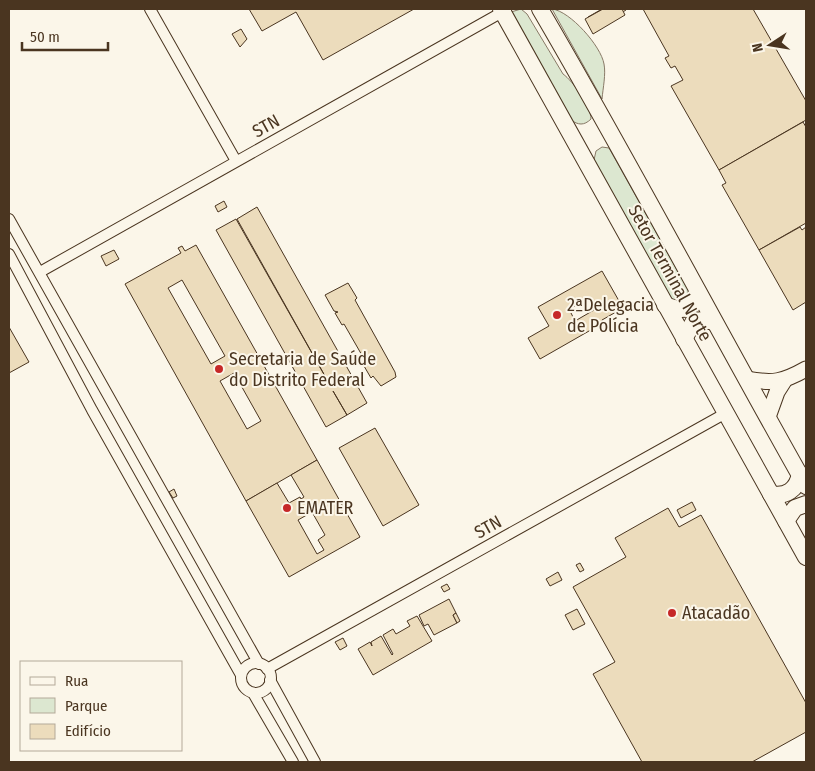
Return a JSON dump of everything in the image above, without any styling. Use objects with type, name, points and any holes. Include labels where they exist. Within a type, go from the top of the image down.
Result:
[{"type":"main road","name":"Setor Terminal Norte","points":[[540,9],[602,114],[714,322],[803,480]]},
{"type":"main road","name":"Setor Terminal Norte","points":[[504,10],[665,305],[806,557]]},
{"type":"main road","points":[[665,305],[677,310],[688,309],[693,304],[697,291]]},
{"type":"main road","points":[[684,339],[687,329],[694,321],[714,322]]},
{"type":"main road","points":[[747,379],[771,382],[784,381],[806,368]]},
{"type":"main road","points":[[768,417],[777,392],[784,381]]},
{"type":"main road","points":[[771,494],[778,495],[790,492],[799,481],[803,480]]},
{"type":"main road","points":[[786,521],[795,508],[806,504]]},
{"type":"street","points":[[150,9],[236,161]]},
{"type":"street","name":"STN","points":[[40,272],[504,10]]},
{"type":"street","points":[[9,219],[263,666],[315,762]]},
{"type":"street","points":[[9,254],[92,410],[241,675],[245,688],[254,693],[293,762]]},
{"type":"street","name":"STN","points":[[263,666],[726,413]]},
{"type":"street","points":[[241,675],[250,664],[263,666]]},
{"type":"street","points":[[254,693],[262,691],[270,680]]},
{"type":"green space","points":[[521,9],[527,14],[563,74],[572,82],[585,101],[591,119],[586,123],[579,124],[571,120],[511,12]]},
{"type":"green space","points":[[552,9],[567,16],[584,30],[602,57],[605,77],[602,99]]},
{"type":"green space","points":[[602,147],[609,148],[690,293],[682,303],[671,299],[594,160],[596,151]]},
{"type":"building","points":[[249,9],[414,9],[323,60],[296,12],[262,31]]},
{"type":"building","points":[[602,9],[626,10],[595,29],[588,17]]},
{"type":"building","points":[[603,9],[622,9],[625,15],[593,34],[585,19]]},
{"type":"building","points":[[643,9],[753,9],[806,101],[806,120],[719,170],[671,86],[683,80],[675,66],[671,68],[665,58],[669,56]]},
{"type":"building","points":[[241,29],[247,39],[240,47],[232,34]]},
{"type":"building","points":[[803,122],[806,127],[806,223],[759,250],[722,185],[726,183],[719,170]]},
{"type":"building","points":[[224,201],[227,207],[218,212],[215,206]]},
{"type":"building","points":[[257,207],[367,403],[326,427],[216,230],[236,219],[330,385],[237,219]]},
{"type":"building","points":[[800,227],[802,230],[806,227],[806,302],[793,310],[759,250]]},
{"type":"building","name":"Secretaria de Saúde do Distrito Federal","points":[[196,245],[317,460],[246,501],[125,284],[181,253],[178,248],[182,246],[185,251]],"holes":[[[182,280],[225,356],[211,364],[168,288]],[[234,373],[261,421],[247,429],[220,381]]]},
{"type":"building","points":[[114,250],[119,259],[106,266],[101,256]]},
{"type":"building","name":"2ªDelegacia de Polícia","points":[[602,271],[623,308],[602,320],[603,323],[540,359],[528,338],[549,326],[538,307]],"holes":[[[588,299],[594,310],[575,321],[569,309]]]},
{"type":"building","points":[[348,283],[357,298],[355,300],[395,372],[396,377],[381,386],[373,376],[371,378],[364,366],[367,364],[344,324],[342,325],[335,313],[338,312],[334,311],[325,295]]},
{"type":"building","points":[[9,327],[29,362],[9,373]]},
{"type":"building","points":[[375,428],[419,505],[383,526],[339,448]]},
{"type":"building","points":[[317,460],[360,537],[289,577],[246,501],[277,483],[289,503],[300,497],[301,499],[304,497],[291,475]],"holes":[[[312,512],[325,535],[318,540],[324,550],[317,554],[298,520]]]},
{"type":"building","points":[[174,489],[177,496],[173,498],[169,492]]},
{"type":"building","points":[[692,502],[696,510],[681,518],[677,510]]},
{"type":"building","name":"Atacadão","points":[[668,508],[679,527],[701,515],[806,703],[806,732],[752,762],[642,762],[593,674],[615,662],[573,587],[626,557],[615,538]]},
{"type":"building","points":[[580,563],[584,570],[580,572],[576,565]]},
{"type":"building","points":[[558,572],[562,580],[550,586],[546,579]]},
{"type":"building","points":[[447,584],[450,589],[444,592],[441,587]]},
{"type":"building","points":[[449,599],[456,613],[453,615],[457,623],[434,635],[428,624],[424,626],[419,615]]},
{"type":"building","points":[[577,609],[585,624],[573,630],[565,615]]},
{"type":"building","points":[[456,613],[460,621],[457,623],[453,615]]},
{"type":"building","points":[[417,616],[432,641],[373,675],[358,649],[370,642],[372,646],[371,642],[381,636],[392,655],[383,635],[393,629],[396,634],[410,626],[407,621]]},
{"type":"building","points":[[343,638],[347,646],[340,650],[335,642]]},
{"type":"place","name":"2ªDelegacia de Polícia","points":[[557,315]]},
{"type":"place","name":"Secretaria de Saúde do Distrito Federal","points":[[219,369]]},
{"type":"place","name":"EMATER","points":[[287,508]]},
{"type":"place","name":"Atacadão","points":[[672,613]]}]
